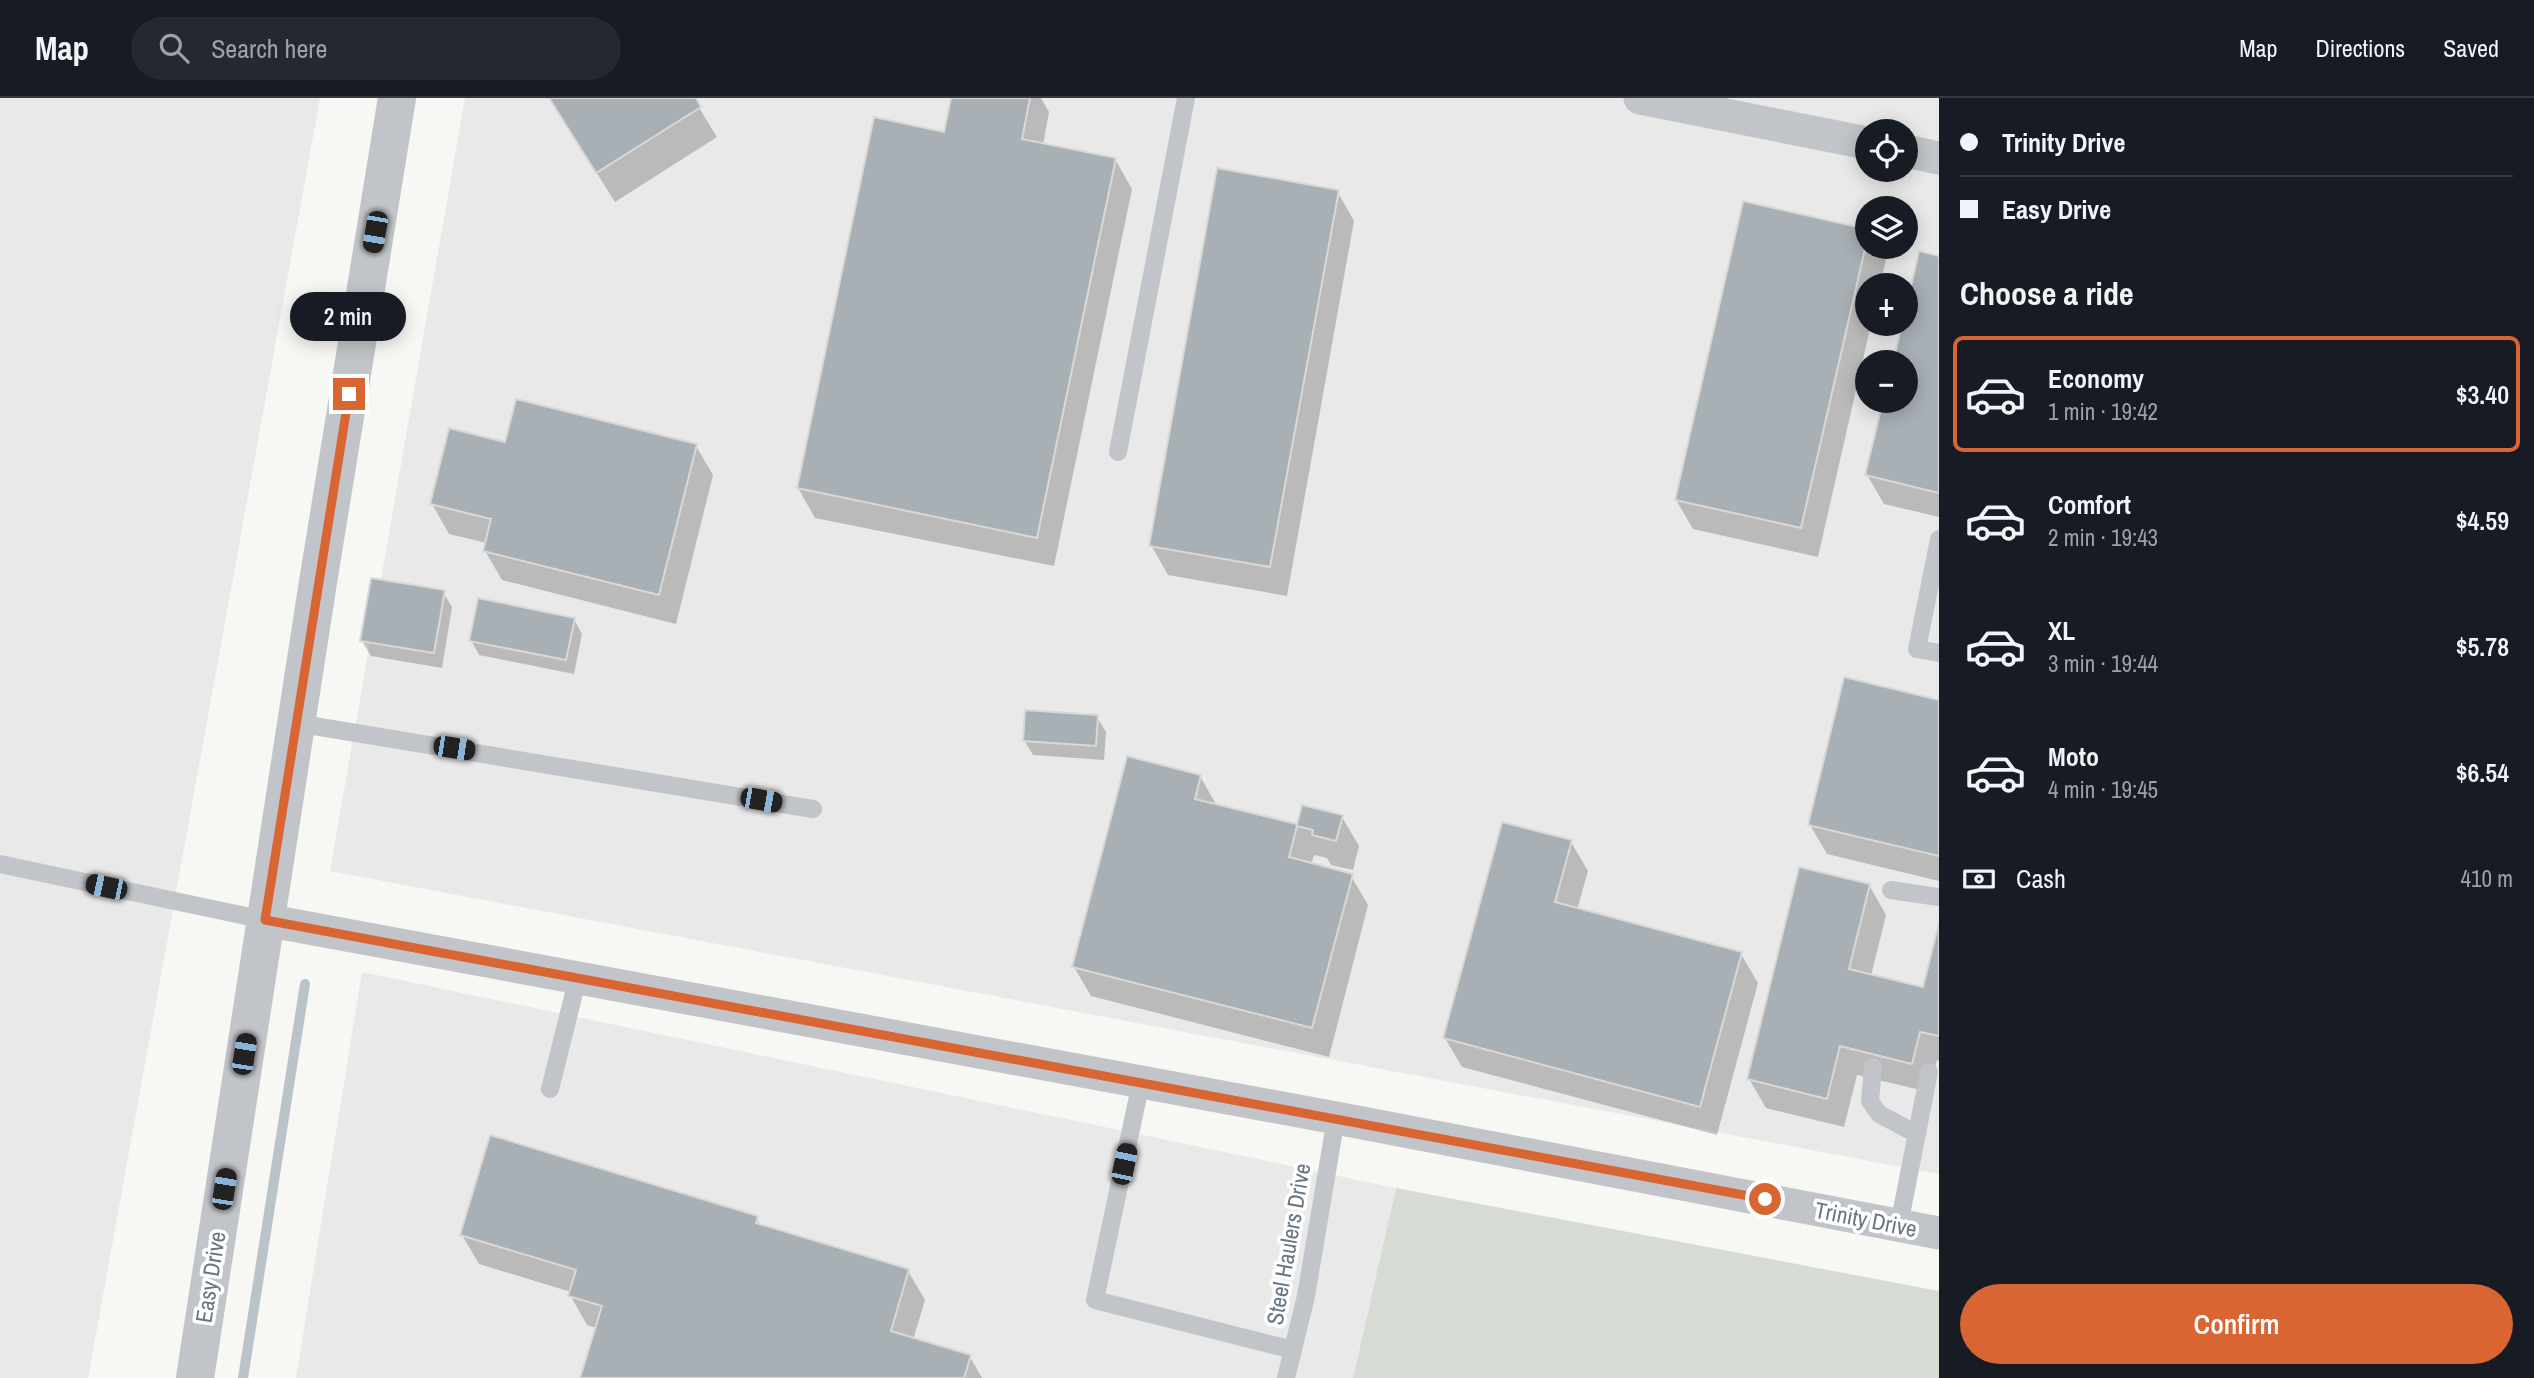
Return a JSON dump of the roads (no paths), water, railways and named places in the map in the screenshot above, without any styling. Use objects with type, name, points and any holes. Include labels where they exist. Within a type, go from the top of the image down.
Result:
[{"type":"street","name":"Easy Drive","points":[[195,1378],[296,723],[397,98]]},
{"type":"street","points":[[1640,98],[1693,103],[1855,140]]},
{"type":"street","points":[[1918,154],[1939,158]]},
{"type":"street","name":"Trinity Drive","points":[[265,920],[1336,1118],[1939,1233]]},
{"type":"lane","points":[[1118,452],[1186,98]]},
{"type":"lane","points":[[1939,538],[1917,649],[1939,653]]},
{"type":"lane","points":[[296,723],[813,809]]},
{"type":"lane","points":[[0,864],[265,920]]},
{"type":"lane","points":[[1891,890],[1939,897]]},
{"type":"lane","points":[[550,1089],[578,977]]},
{"type":"lane","points":[[1873,1067],[1870,1101],[1879,1114],[1917,1134]]},
{"type":"lane","points":[[1899,1225],[1929,1072]]},
{"type":"lane","points":[[1141,1082],[1095,1300],[1293,1350]]},
{"type":"lane","name":"Steel Haulers Drive","points":[[1286,1378],[1306,1296],[1336,1118]]},
{"type":"waterway","points":[[243,1378],[305,984]]}]
